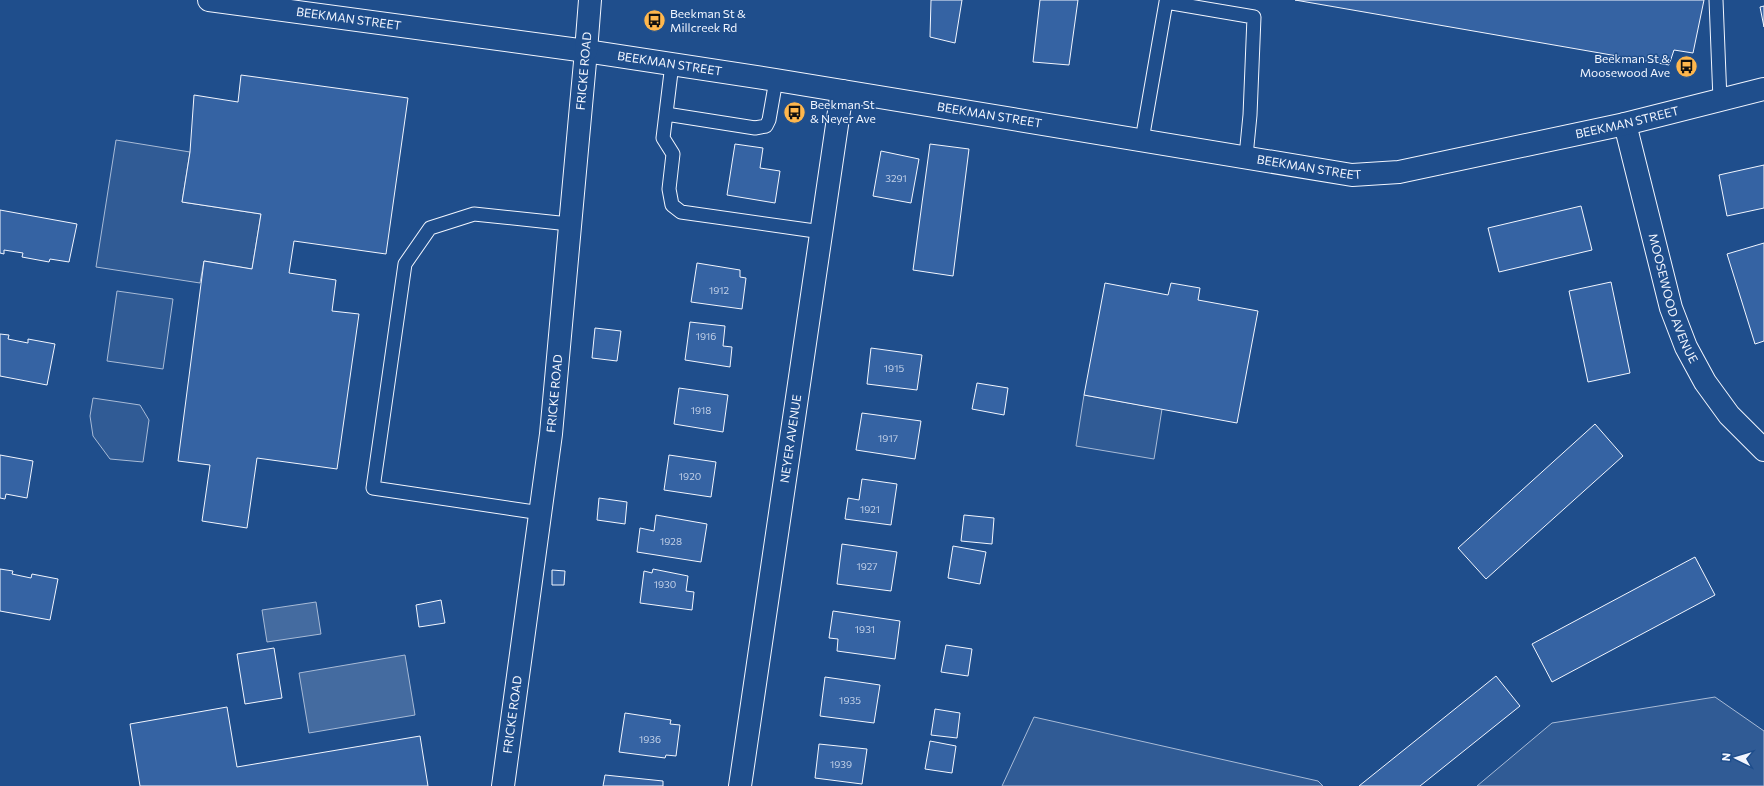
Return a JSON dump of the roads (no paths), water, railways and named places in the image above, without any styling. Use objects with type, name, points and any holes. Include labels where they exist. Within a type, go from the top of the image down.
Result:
[{"type":"street","name":"BEEKMAN STREET","points":[[209,0],[672,64],[1246,156],[1352,175],[1399,172],[1625,124],[1764,89]]},
{"type":"street","name":"FRICKE ROAD","points":[[503,786],[551,434],[590,0]]},
{"type":"street","name":"NEYER AVENUE","points":[[740,786],[842,91]]},
{"type":"street","name":"MOOSEWOOD AVENUE","points":[[1625,124],[1672,308],[1686,346],[1705,382],[1729,415],[1764,450]]},
{"type":"lane","points":[[1716,0],[1720,100]]},
{"type":"lane","points":[[1142,140],[1166,2],[1254,17],[1250,115],[1246,156]]},
{"type":"lane","points":[[672,64],[663,138],[673,154],[669,189],[672,205],[680,212],[822,232]]},
{"type":"lane","points":[[666,114],[755,128],[766,126],[769,120],[776,80]]},
{"type":"lane","points":[[541,513],[373,488],[405,264],[430,228],[474,214],[569,224]]},
{"type":"place","name":"Beekman St & Millcreek Rd","points":[[655,21]]},
{"type":"place","name":"Beekman St & Moosewood Ave","points":[[1686,66]]},
{"type":"place","name":"Beekman St & Neyer Ave","points":[[794,112]]}]
